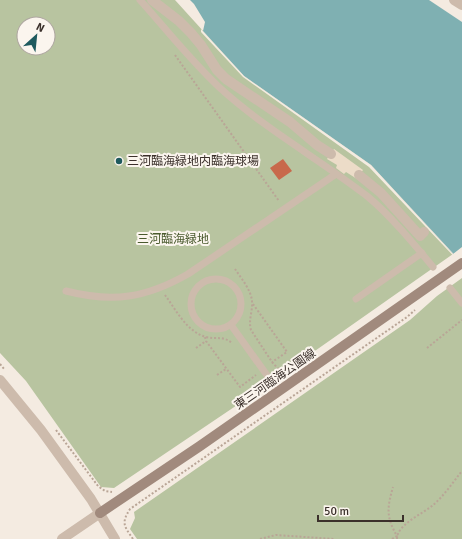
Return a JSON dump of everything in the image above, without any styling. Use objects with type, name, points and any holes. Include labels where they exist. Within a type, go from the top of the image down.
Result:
[{"type":"main road","name":"東三河臨海公園線","points":[[100,513],[279,392],[462,263]]},
{"type":"street","points":[[152,0],[179,21],[191,33],[202,45],[218,70],[226,78],[290,122],[317,145],[331,154]]},
{"type":"street","points":[[454,0],[462,5]]},
{"type":"street","points":[[359,175],[381,193],[420,236],[424,232]]},
{"type":"street","points":[[0,380],[41,430],[100,513],[115,539]]},
{"type":"street","points":[[62,539],[100,513]]},
{"type":"lane","points":[[140,0],[192,59],[220,88],[285,138],[368,197],[434,267]]},
{"type":"lane","points":[[66,291],[86,296],[129,296],[169,285],[188,274],[336,174]]},
{"type":"lane","points":[[356,299],[422,253]]},
{"type":"lane","points":[[208,280],[221,280],[229,283],[235,288],[241,298],[241,306],[238,317],[231,325],[220,329],[211,329],[195,319],[191,309],[191,299],[195,290],[200,284],[208,280]]},
{"type":"lane","points":[[450,288],[462,303]]},
{"type":"lane","points":[[231,325],[279,392]]},
{"type":"path","points":[[171,51],[285,209]]},
{"type":"path","points":[[235,269],[250,293],[252,303],[250,326],[272,362],[280,371],[285,373]]},
{"type":"path","points":[[160,288],[188,327],[205,337],[224,338],[235,345]]},
{"type":"path","points":[[252,303],[287,352],[272,362]]},
{"type":"path","points":[[133,539],[124,526],[125,517],[130,509],[408,317],[418,307]]},
{"type":"path","points":[[427,348],[462,320]]},
{"type":"path","points":[[205,337],[206,341],[240,387],[256,375]]},
{"type":"path","points":[[196,348],[206,341]]},
{"type":"path","points":[[0,364],[10,375]]},
{"type":"path","points":[[217,375],[226,368]]},
{"type":"path","points":[[252,369],[259,379]]},
{"type":"path","points":[[54,428],[102,489],[112,492],[118,490]]},
{"type":"path","points":[[392,539],[397,537],[406,524],[433,505],[462,471]]},
{"type":"path","points":[[393,487],[389,500],[388,517],[397,537]]},
{"type":"path","points":[[260,539],[276,535],[334,539]]},
{"type":"green space","name":"三河臨海緑地","points":[[0,0],[175,0],[244,76],[371,165],[453,254],[255,393],[114,488],[101,487],[26,381],[0,353]]},
{"type":"green space","points":[[462,278],[462,539],[137,539],[130,529],[135,518],[134,512],[410,320],[437,296]]},
{"type":"shaded area","points":[[334,149],[363,170],[357,179],[346,172],[344,174],[336,168],[337,165],[327,159]]},
{"type":"water","points":[[190,0],[429,0],[462,22],[462,263],[371,165],[244,76],[203,31],[205,22]]},
{"type":"pier","points":[[201,29],[244,76],[371,165],[453,254],[462,247],[462,265],[369,167],[243,77],[201,32]]},
{"type":"building","points":[[283,159],[292,171],[279,180],[270,168]]},
{"type":"place","name":"三河臨海緑地内臨海球場","points":[[119,161]]}]
